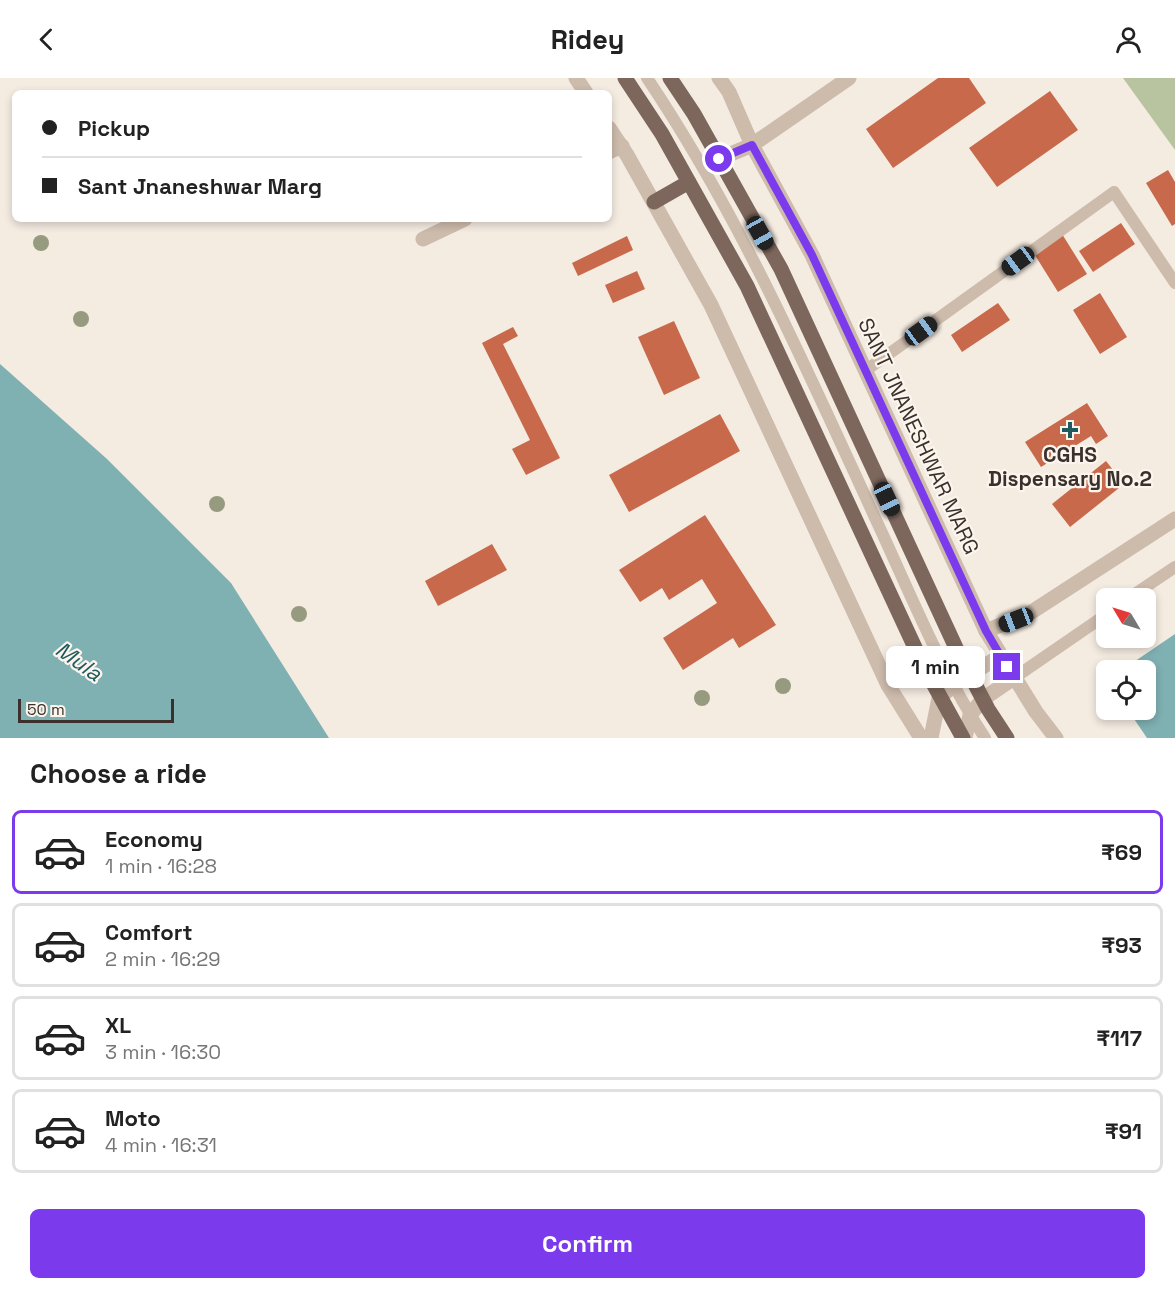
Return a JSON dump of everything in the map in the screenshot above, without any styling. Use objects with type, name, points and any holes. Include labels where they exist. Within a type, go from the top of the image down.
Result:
[{"type":"main road","points":[[625,78],[662,134],[747,286],[939,698],[964,738]]},
{"type":"main road","points":[[670,78],[694,114],[781,269],[970,675],[1007,738]]},
{"type":"main road","points":[[654,202],[689,182]]},
{"type":"street","name":"SANT JNANESHWAR MARG","points":[[719,78],[729,92],[752,145],[812,255],[986,631],[1014,678],[1056,738]]},
{"type":"street","points":[[719,159],[752,145],[849,78]]},
{"type":"street","points":[[615,149],[654,202],[711,305],[888,685],[921,738]]},
{"type":"street","points":[[423,238],[458,222]]},
{"type":"street","points":[[986,631],[1030,614],[1175,519]]},
{"type":"street","points":[[931,738],[939,698],[954,685],[1000,656]]},
{"type":"street","points":[[964,738],[970,715],[983,699],[1014,678]]},
{"type":"lane","points":[[647,78],[678,124],[764,278],[954,685],[984,738]]},
{"type":"lane","points":[[866,371],[1114,192],[1175,283]]},
{"type":"lane","points":[[1144,588],[1175,567]]},
{"type":"lane","points":[[1014,678],[1096,622]]},
{"type":"green space","points":[[1123,78],[1175,78],[1175,150]]},
{"type":"water","name":"Mula","points":[[0,364],[107,459],[231,583],[329,738],[0,738]]},
{"type":"water","points":[[1175,634],[1175,738],[1147,738],[1135,720],[1156,720],[1156,660],[1137,660]]},
{"type":"building","points":[[938,78],[969,78],[986,103],[893,168],[866,129]]},
{"type":"building","points":[[1050,91],[1078,130],[997,187],[969,148]]},
{"type":"building","points":[[1168,170],[1175,182],[1175,224],[1172,226],[1146,183]]},
{"type":"building","points":[[1121,223],[1135,244],[1093,272],[1079,251]]},
{"type":"building","points":[[1062,234],[1087,274],[1058,292],[1033,252]]},
{"type":"building","points":[[627,236],[633,250],[578,276],[572,263]]},
{"type":"building","points":[[637,271],[645,289],[613,303],[605,285]]},
{"type":"building","points":[[1100,293],[1127,337],[1100,354],[1073,310]]},
{"type":"building","points":[[998,303],[1010,320],[962,352],[951,335]]},
{"type":"building","points":[[674,321],[700,378],[664,395],[638,337]]},
{"type":"building","points":[[513,327],[518,336],[503,344],[560,458],[526,475],[512,449],[530,440],[482,343]]},
{"type":"building","points":[[1087,403],[1108,436],[1096,444],[1091,436],[1041,467],[1025,442]]},
{"type":"building","points":[[720,414],[740,451],[629,512],[609,475]]},
{"type":"building","points":[[1106,461],[1124,484],[1070,527],[1052,504]]},
{"type":"building","points":[[705,515],[776,625],[739,648],[733,638],[683,670],[663,638],[717,603],[702,579],[669,600],[662,588],[640,602],[619,570]]},
{"type":"building","points":[[492,544],[507,570],[438,606],[425,581]]},
{"type":"place","name":"CGHS Dispensary No.2","points":[[1070,430]]},
{"type":"route","points":[[719,159],[752,145],[812,255],[986,631],[1007,667]]}]
